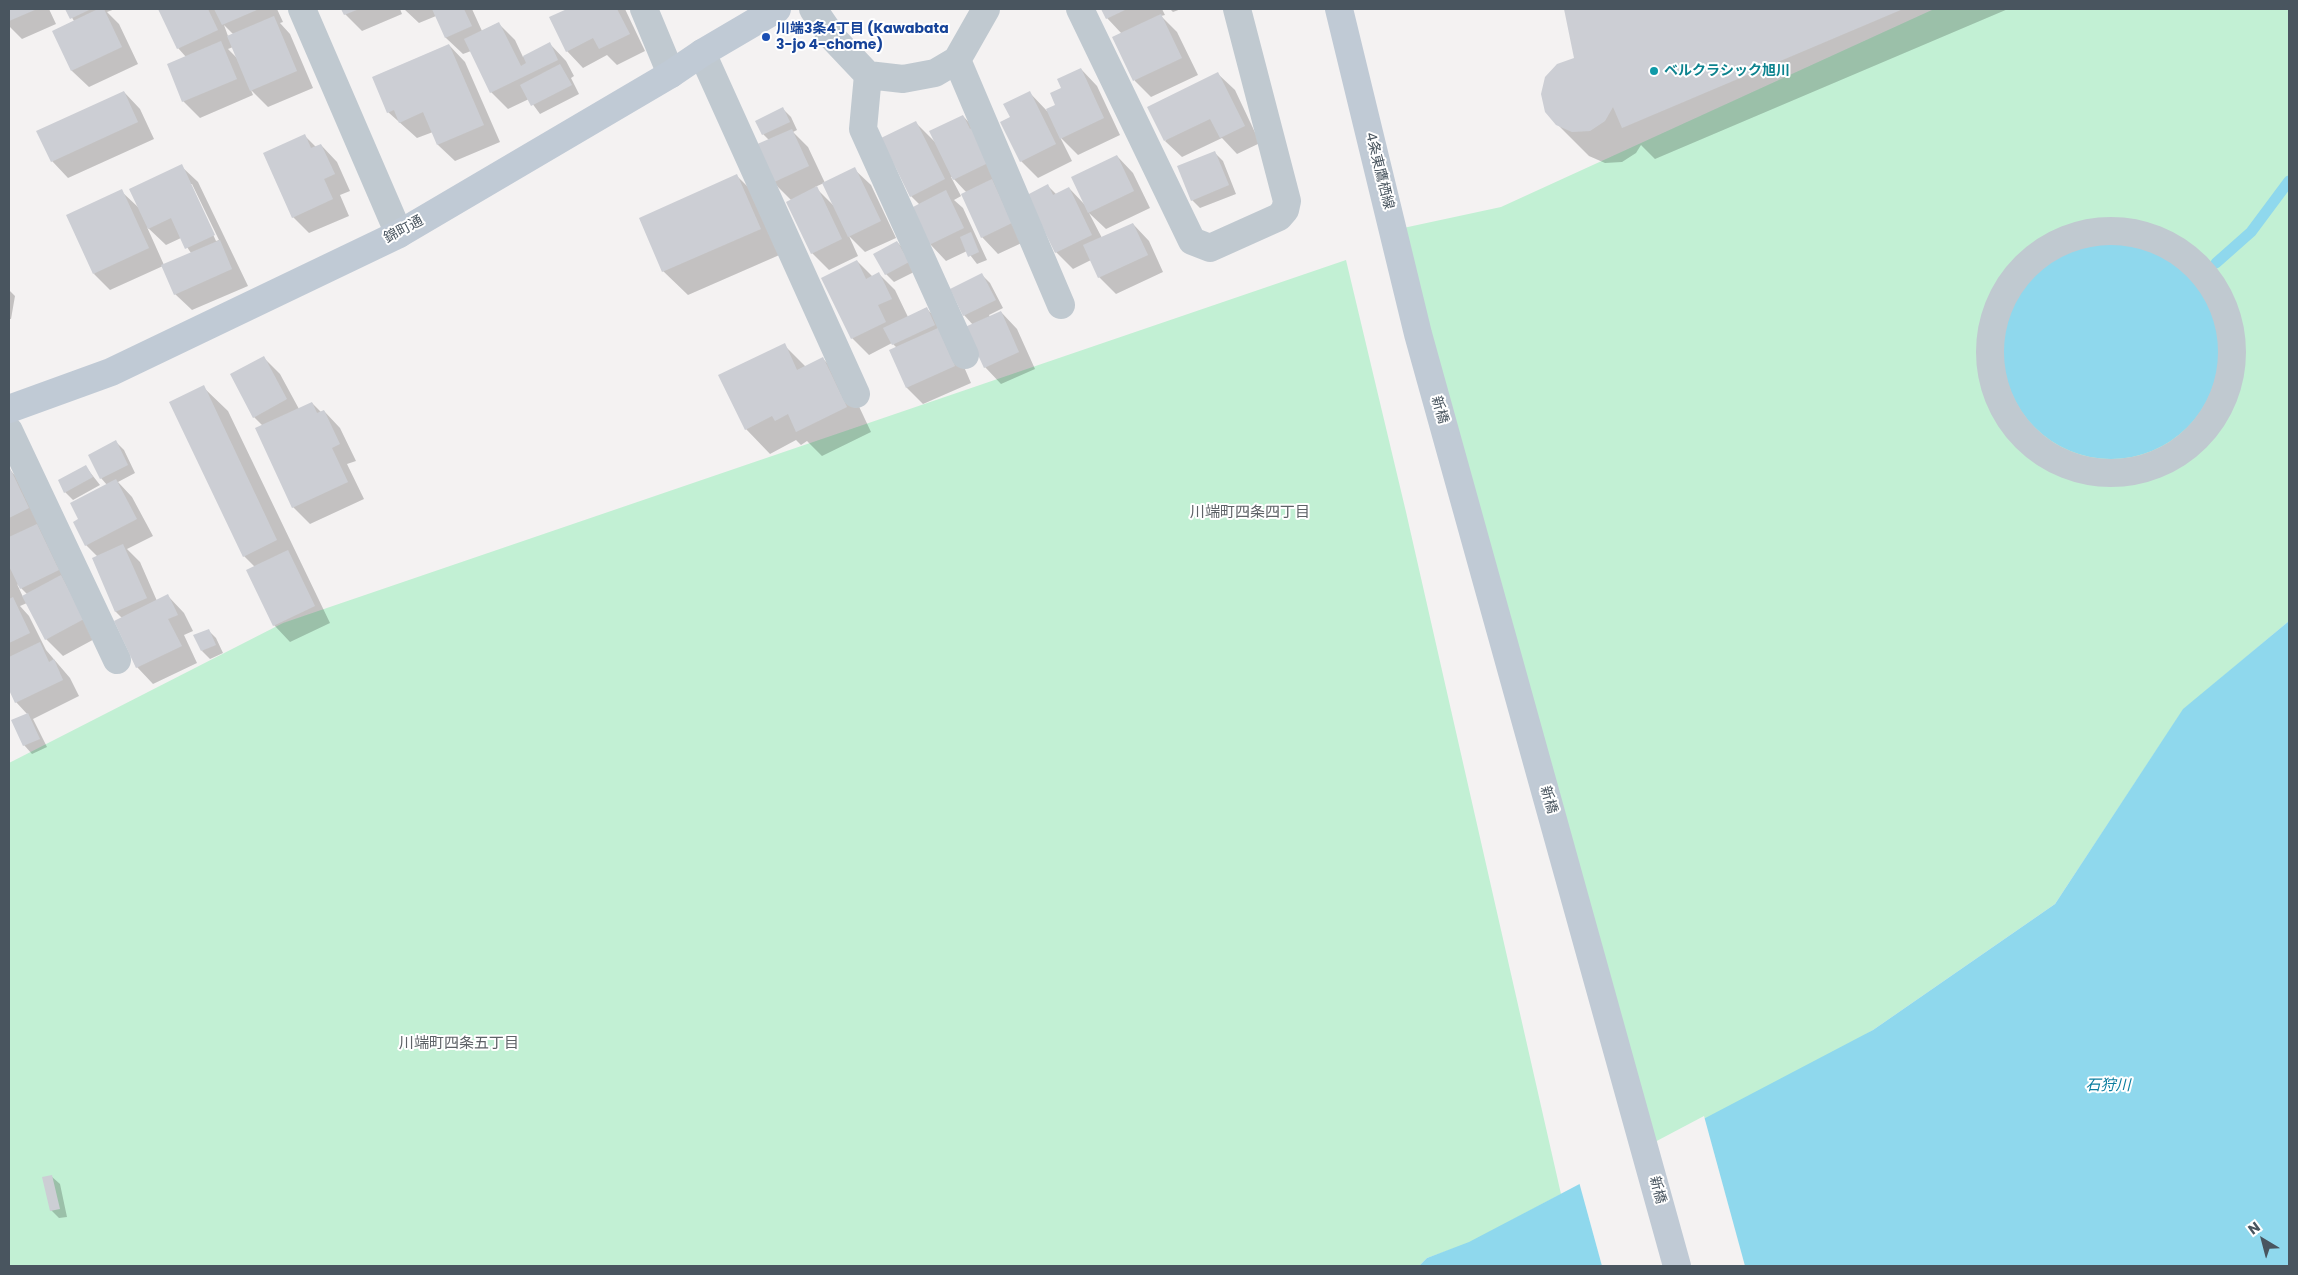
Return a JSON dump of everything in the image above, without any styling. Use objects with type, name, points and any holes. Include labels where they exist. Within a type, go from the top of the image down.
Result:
[{"type":"street","points":[[302,9],[399,234]]},
{"type":"street","points":[[644,9],[671,74]]},
{"type":"street","name":"錦町通","points":[[9,409],[112,372],[399,234],[671,74],[702,52],[777,9]]},
{"type":"street","points":[[813,9],[833,38],[868,75],[903,79],[935,73],[957,60],[986,9]]},
{"type":"street","points":[[1080,9],[1192,241],[1210,248],[1279,217],[1285,210],[1287,201],[1237,9]]},
{"type":"street","name":"4条東鷹栖線","points":[[1339,9],[1418,334]]},
{"type":"street","points":[[702,52],[856,394]]},
{"type":"street","points":[[957,60],[1061,304]]},
{"type":"street","points":[[868,75],[863,129],[965,355]]},
{"type":"street","points":[[2106,230],[2138,233],[2168,244],[2193,263],[2222,298],[2229,326],[2232,350],[2230,372],[2222,397],[2207,424],[2176,453],[2158,463],[2138,470],[2093,471],[2053,458],[2023,436],[2009,418],[2001,405],[1992,373],[1991,338],[1998,307],[2006,290],[2031,261],[2051,247],[2075,236],[2106,230]]},
{"type":"street","name":"新橋","points":[[1418,334],[1677,1266]]},
{"type":"street","points":[[9,430],[117,660]]},
{"type":"green space","points":[[1934,9],[2289,9],[2289,621],[2183,710],[2055,904],[1873,1030],[1651,1166],[1394,230],[1501,207]]},
{"type":"green space","points":[[1346,260],[1406,512],[1561,1194],[1469,1243],[1427,1258],[1419,1266],[9,1266],[9,763],[283,623]]},
{"type":"water","points":[[2122,243],[2152,251],[2162,256],[2180,267],[2195,282],[2211,310],[2219,340],[2219,362],[2211,392],[2195,420],[2180,435],[2152,451],[2132,457],[2100,459],[2070,451],[2060,446],[2042,435],[2027,420],[2011,392],[2005,372],[2003,340],[2011,310],[2016,300],[2027,282],[2042,267],[2070,251],[2090,245]]},
{"type":"water","name":"石狩川","points":[[2289,621],[2289,1266],[1419,1266],[1427,1258],[1469,1242],[1873,1030],[2055,904],[2183,709]]},
{"type":"pier","points":[[1704,1116],[1745,1266],[1602,1266],[1579,1182]]},
{"type":"building","points":[[9,9],[37,9],[9,21]]},
{"type":"building","points":[[65,9],[91,9],[70,19]]},
{"type":"building","points":[[98,9],[104,9],[122,47],[71,71],[52,31]]},
{"type":"building","points":[[158,9],[208,9],[218,30],[177,49]]},
{"type":"building","points":[[214,9],[259,9],[222,25]]},
{"type":"building","points":[[341,9],[359,9],[344,15]]},
{"type":"building","points":[[432,9],[464,9],[472,26],[445,38]]},
{"type":"building","points":[[567,9],[617,9],[630,34],[599,49],[593,38],[566,52],[549,17]]},
{"type":"building","points":[[1101,9],[1127,9],[1106,19]]},
{"type":"building","name":"ベルクラシック旭川","points":[[1564,9],[1903,9],[1622,128],[1613,107],[1605,121],[1590,131],[1572,132],[1556,125],[1545,112],[1541,94],[1545,77],[1557,64],[1574,58]]},
{"type":"building","points":[[1161,14],[1182,58],[1133,81],[1112,37]]},
{"type":"building","points":[[274,16],[297,71],[250,91],[227,36]]},
{"type":"building","points":[[499,22],[521,66],[526,63],[523,56],[550,42],[558,60],[490,93],[464,39]]},
{"type":"building","points":[[221,41],[237,79],[182,102],[167,64]]},
{"type":"building","points":[[449,44],[484,125],[437,145],[423,112],[399,123],[394,110],[387,113],[372,77]]},
{"type":"building","points":[[560,64],[572,85],[531,106],[520,85]]},
{"type":"building","points":[[1081,68],[1104,118],[1060,139],[1046,109],[1055,105],[1050,93],[1061,88],[1057,79]]},
{"type":"building","points":[[1218,72],[1245,126],[1220,138],[1210,119],[1164,141],[1147,107]]},
{"type":"building","points":[[124,91],[138,122],[51,162],[36,131]]},
{"type":"building","points":[[1030,91],[1056,144],[1020,162],[1000,122],[1010,117],[1003,104]]},
{"type":"building","points":[[783,107],[790,122],[762,135],[755,121]]},
{"type":"building","points":[[963,115],[970,129],[976,126],[988,163],[953,180],[929,131]]},
{"type":"building","points":[[916,121],[945,179],[910,197],[881,138]]},
{"type":"building","points":[[792,129],[809,166],[772,183],[755,145]]},
{"type":"building","points":[[305,134],[311,148],[321,144],[335,174],[324,179],[333,199],[292,218],[263,153]]},
{"type":"building","points":[[1215,151],[1229,185],[1191,201],[1177,166]]},
{"type":"building","points":[[1117,155],[1134,191],[1088,213],[1071,177]]},
{"type":"building","points":[[182,164],[215,235],[185,249],[171,218],[148,229],[129,189]]},
{"type":"building","points":[[855,167],[881,221],[848,237],[822,183]]},
{"type":"building","points":[[737,174],[761,229],[662,272],[639,218]]},
{"type":"building","points":[[992,179],[1012,223],[981,238],[961,194]]},
{"type":"building","points":[[1048,184],[1053,195],[1069,187],[1092,235],[1055,253],[1027,195]]},
{"type":"building","points":[[817,186],[842,239],[811,254],[786,202]]},
{"type":"building","points":[[122,189],[149,248],[93,274],[66,215]]},
{"type":"building","points":[[946,190],[964,228],[929,245],[911,208]]},
{"type":"building","points":[[1133,223],[1148,255],[1098,278],[1083,245]]},
{"type":"building","points":[[971,232],[979,252],[968,257],[960,237]]},
{"type":"building","points":[[220,240],[232,269],[174,295],[161,265]]},
{"type":"building","points":[[897,241],[909,262],[885,275],[873,254]]},
{"type":"building","points":[[857,260],[866,279],[879,272],[892,299],[878,305],[886,322],[851,339],[821,278]]},
{"type":"building","points":[[982,273],[996,300],[963,316],[950,289]]},
{"type":"building","points":[[927,307],[935,325],[892,345],[883,328]]},
{"type":"building","points":[[1001,311],[1019,352],[984,368],[965,327]]},
{"type":"building","points":[[938,328],[955,366],[906,388],[889,350]]},
{"type":"building","points":[[785,343],[797,370],[823,357],[847,407],[796,432],[788,414],[775,421],[772,416],[745,430],[718,375]]},
{"type":"building","points":[[264,356],[287,399],[253,418],[230,374]]},
{"type":"building","points":[[204,385],[277,540],[243,557],[169,402]]},
{"type":"building","points":[[312,402],[317,413],[324,410],[340,444],[332,448],[348,482],[292,508],[255,428]]},
{"type":"building","points":[[116,440],[128,465],[100,479],[88,455]]},
{"type":"building","points":[[86,465],[93,477],[64,493],[58,480]]},
{"type":"building","points":[[9,466],[29,508],[9,518]]},
{"type":"building","points":[[116,479],[137,519],[85,546],[73,522],[78,519],[70,503]]},
{"type":"building","points":[[37,524],[59,570],[20,589],[9,566],[9,537]]},
{"type":"building","points":[[123,544],[147,598],[115,612],[92,558]]},
{"type":"building","points":[[288,550],[315,606],[273,626],[246,570]]},
{"type":"building","points":[[61,575],[84,619],[45,640],[22,596]]},
{"type":"building","points":[[168,594],[178,615],[168,619],[182,646],[136,668],[114,621]]},
{"type":"building","points":[[13,597],[30,633],[9,643],[9,599]]},
{"type":"building","points":[[209,629],[216,645],[201,651],[193,635]]},
{"type":"building","points":[[40,642],[49,662],[54,659],[63,680],[15,703],[9,690],[9,657]]},
{"type":"building","points":[[28,713],[40,739],[23,746],[11,720]]},
{"type":"building","points":[[52,1175],[60,1209],[50,1211],[42,1177]]},
{"type":"waterway","points":[[2216,263],[2251,232],[2289,181]]},
{"type":"place","name":"川端3条4丁目 (Kawabata 3-jo 4-chome)","points":[[766,37]]},
{"type":"place","name":"ベルクラシック旭川","points":[[1654,71]]},
{"type":"district","name":"川端町四条四丁目","points":[[1250,513]]},
{"type":"district","name":"川端町四条五丁目","points":[[459,1044]]}]
